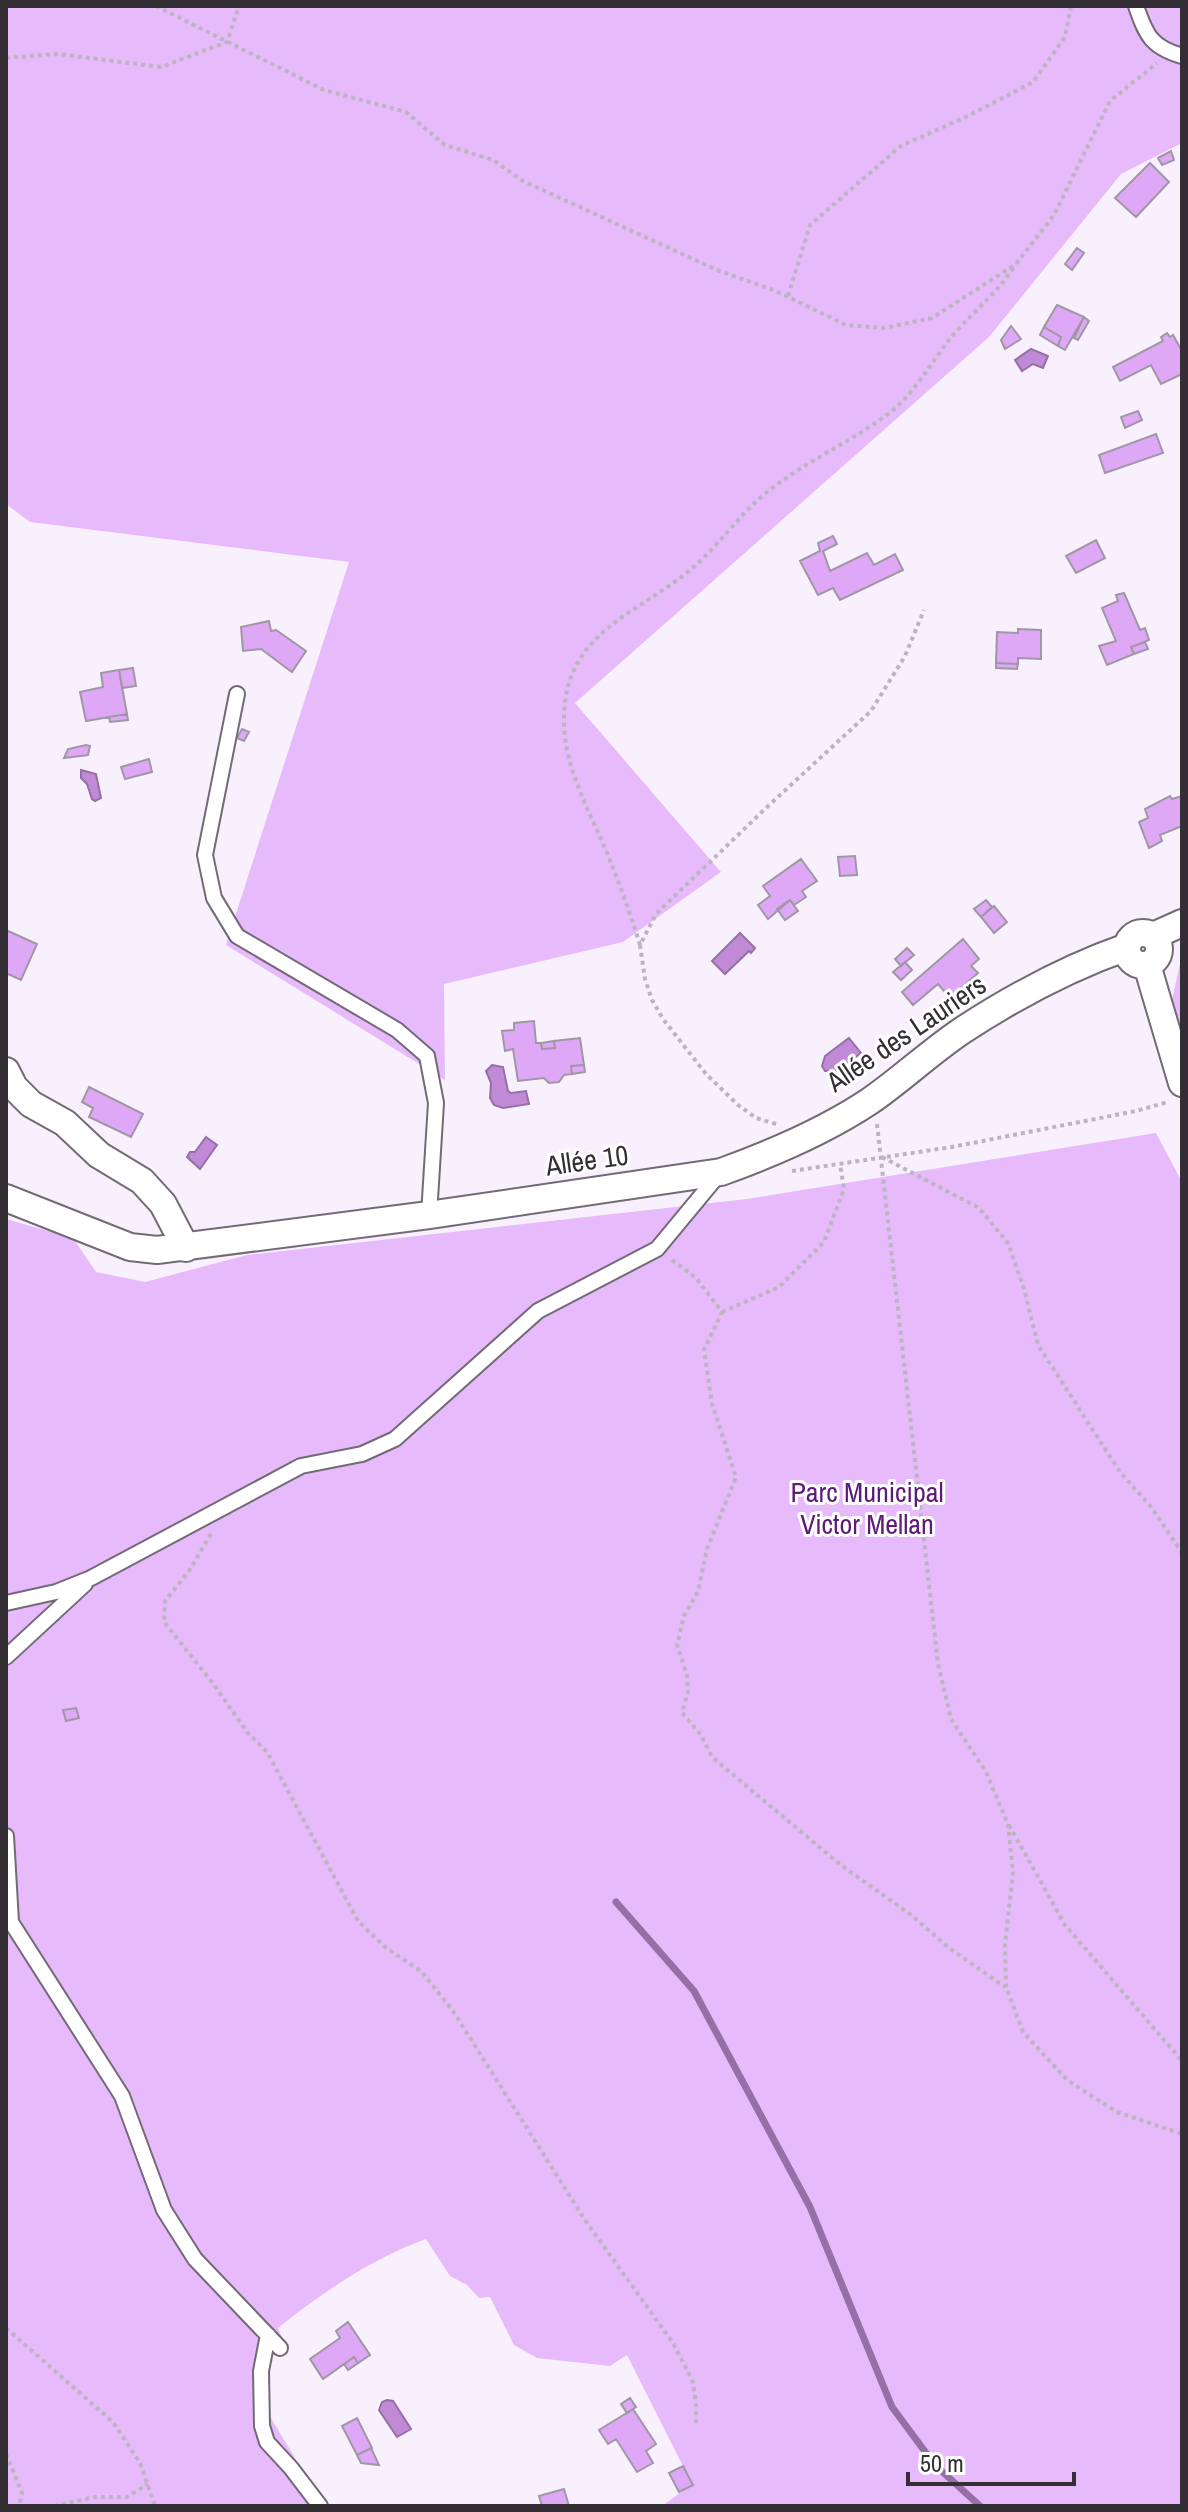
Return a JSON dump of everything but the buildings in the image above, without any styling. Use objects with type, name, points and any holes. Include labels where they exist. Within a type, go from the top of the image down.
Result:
[{"type":"street","points":[[1153,936],[1182,923]]},
{"type":"street","points":[[1136,934],[1153,936],[1160,951],[1156,960],[1147,965],[1132,962],[1127,947],[1136,934]]},
{"type":"street","name":"Allée des Lauriers","points":[[721,1172],[758,1159],[869,1101],[961,1031],[1080,964],[1127,947]]},
{"type":"street","points":[[1147,965],[1182,1083]]},
{"type":"street","points":[[6,1071],[14,1087],[31,1104],[65,1123],[99,1155],[142,1181],[163,1204],[186,1248]]},
{"type":"street","name":"Allée 10","points":[[6,1198],[130,1247],[157,1250],[429,1215],[721,1172]]},
{"type":"lane","points":[[1136,6],[1145,31],[1156,45],[1175,54]]},
{"type":"lane","points":[[237,694],[205,855],[214,898],[237,936],[397,1030],[427,1056],[436,1103],[429,1215]]},
{"type":"lane","points":[[6,1603],[56,1592],[91,1578],[301,1466],[362,1454],[395,1439],[538,1311],[657,1249],[721,1172]]},
{"type":"lane","points":[[6,1657],[91,1578]]},
{"type":"lane","points":[[6,1836],[11,1922],[122,2096],[164,2210],[195,2259],[280,2348]]},
{"type":"lane","points":[[268,2335],[261,2371],[262,2426],[267,2442],[320,2506]]},
{"type":"path","points":[[156,6],[324,90],[406,112],[445,145],[493,160],[523,181],[717,270],[788,296],[846,325],[884,328],[932,318],[1016,264]]},
{"type":"path","points":[[227,42],[239,6]]},
{"type":"path","points":[[788,296],[810,225],[901,146],[1033,82],[1065,37],[1071,6]]},
{"type":"path","points":[[6,58],[57,54],[161,67],[227,42]]},
{"type":"path","points":[[809,1134],[756,1118],[738,1105],[706,1074],[652,1000],[630,913],[572,767],[563,724],[569,680],[591,644],[624,615],[697,565],[762,496],[796,470],[888,413],[904,399],[955,333],[999,288],[1054,215],[1110,101],[1175,54]]},
{"type":"path","points":[[640,945],[656,914],[871,711],[905,656],[924,610]]},
{"type":"path","points":[[787,1172],[952,1147],[1136,1111],[1182,1098]]},
{"type":"path","points":[[869,1101],[880,1132],[938,1664],[951,1719],[986,1772],[1008,1824],[1065,1925],[1182,2061]]},
{"type":"path","points":[[882,1157],[979,1208],[1008,1243],[1038,1345],[1120,1472],[1152,1508],[1182,1553]]},
{"type":"path","points":[[840,1164],[844,1189],[824,1242],[779,1287],[722,1312],[704,1350],[712,1404],[736,1477],[707,1549],[698,1591],[684,1616],[677,1645],[687,1675],[688,1692],[682,1713],[701,1735],[712,1757],[842,1866],[910,1914],[949,1948],[1006,1987]]},
{"type":"path","points":[[657,1249],[696,1278],[722,1312]]},
{"type":"path","points":[[214,1512],[212,1532],[189,1571],[165,1601],[164,1622],[247,1732],[267,1752],[358,1921],[385,1947],[422,1972],[453,2011],[585,2220],[673,2343],[693,2382],[696,2427]]},
{"type":"path","points":[[1008,1824],[1013,1873],[1005,1943],[1006,1987],[1023,2032],[1067,2080],[1117,2112],[1182,2134]]},
{"type":"path","points":[[6,2328],[113,2422],[140,2463],[155,2506]]},
{"type":"path","points":[[6,2454],[22,2493],[19,2506]]},
{"type":"path","points":[[54,2506],[95,2497],[127,2497],[148,2484]]},
{"type":"green space","points":[[6,6],[1182,6],[1182,143],[1121,174],[989,337],[575,703],[721,872],[623,942],[444,984],[445,1080],[226,945],[349,562],[30,522],[6,504]]},
{"type":"green space","points":[[1182,954],[1182,1032],[1171,1005]]},
{"type":"green space","name":"Parc Municipal Victor Mellan","points":[[1156,1133],[1182,1182],[1182,2506],[662,2506],[692,2484],[627,2355],[610,2366],[537,2358],[514,2345],[490,2297],[479,2298],[467,2285],[450,2276],[426,2239],[386,2256],[348,2278],[278,2328],[284,2342],[270,2354],[266,2410],[324,2506],[6,2506],[6,1219],[73,1238],[96,1272],[145,1282],[247,1255],[747,1199]]},
{"type":"shaded area","points":[[1031,349],[1048,356],[1043,368],[1033,364],[1022,371],[1015,360]]},
{"type":"shaded area","points":[[81,770],[96,774],[101,798],[92,799],[87,784],[81,778]]},
{"type":"shaded area","points":[[740,933],[755,948],[725,974],[712,961]]},
{"type":"shaded area","points":[[849,1038],[861,1053],[836,1071],[825,1071],[822,1066],[825,1056]]},
{"type":"shaded area","points":[[492,1065],[503,1067],[508,1091],[526,1091],[529,1104],[503,1108],[494,1105],[486,1071]]},
{"type":"shaded area","points":[[206,1137],[217,1145],[200,1169],[187,1157]]},
{"type":"shaded area","points":[[393,2401],[411,2429],[397,2437],[379,2410],[382,2402]]},
{"type":"waterway","points":[[616,1902],[694,1991],[810,2207],[892,2407],[935,2465],[980,2506]]}]
